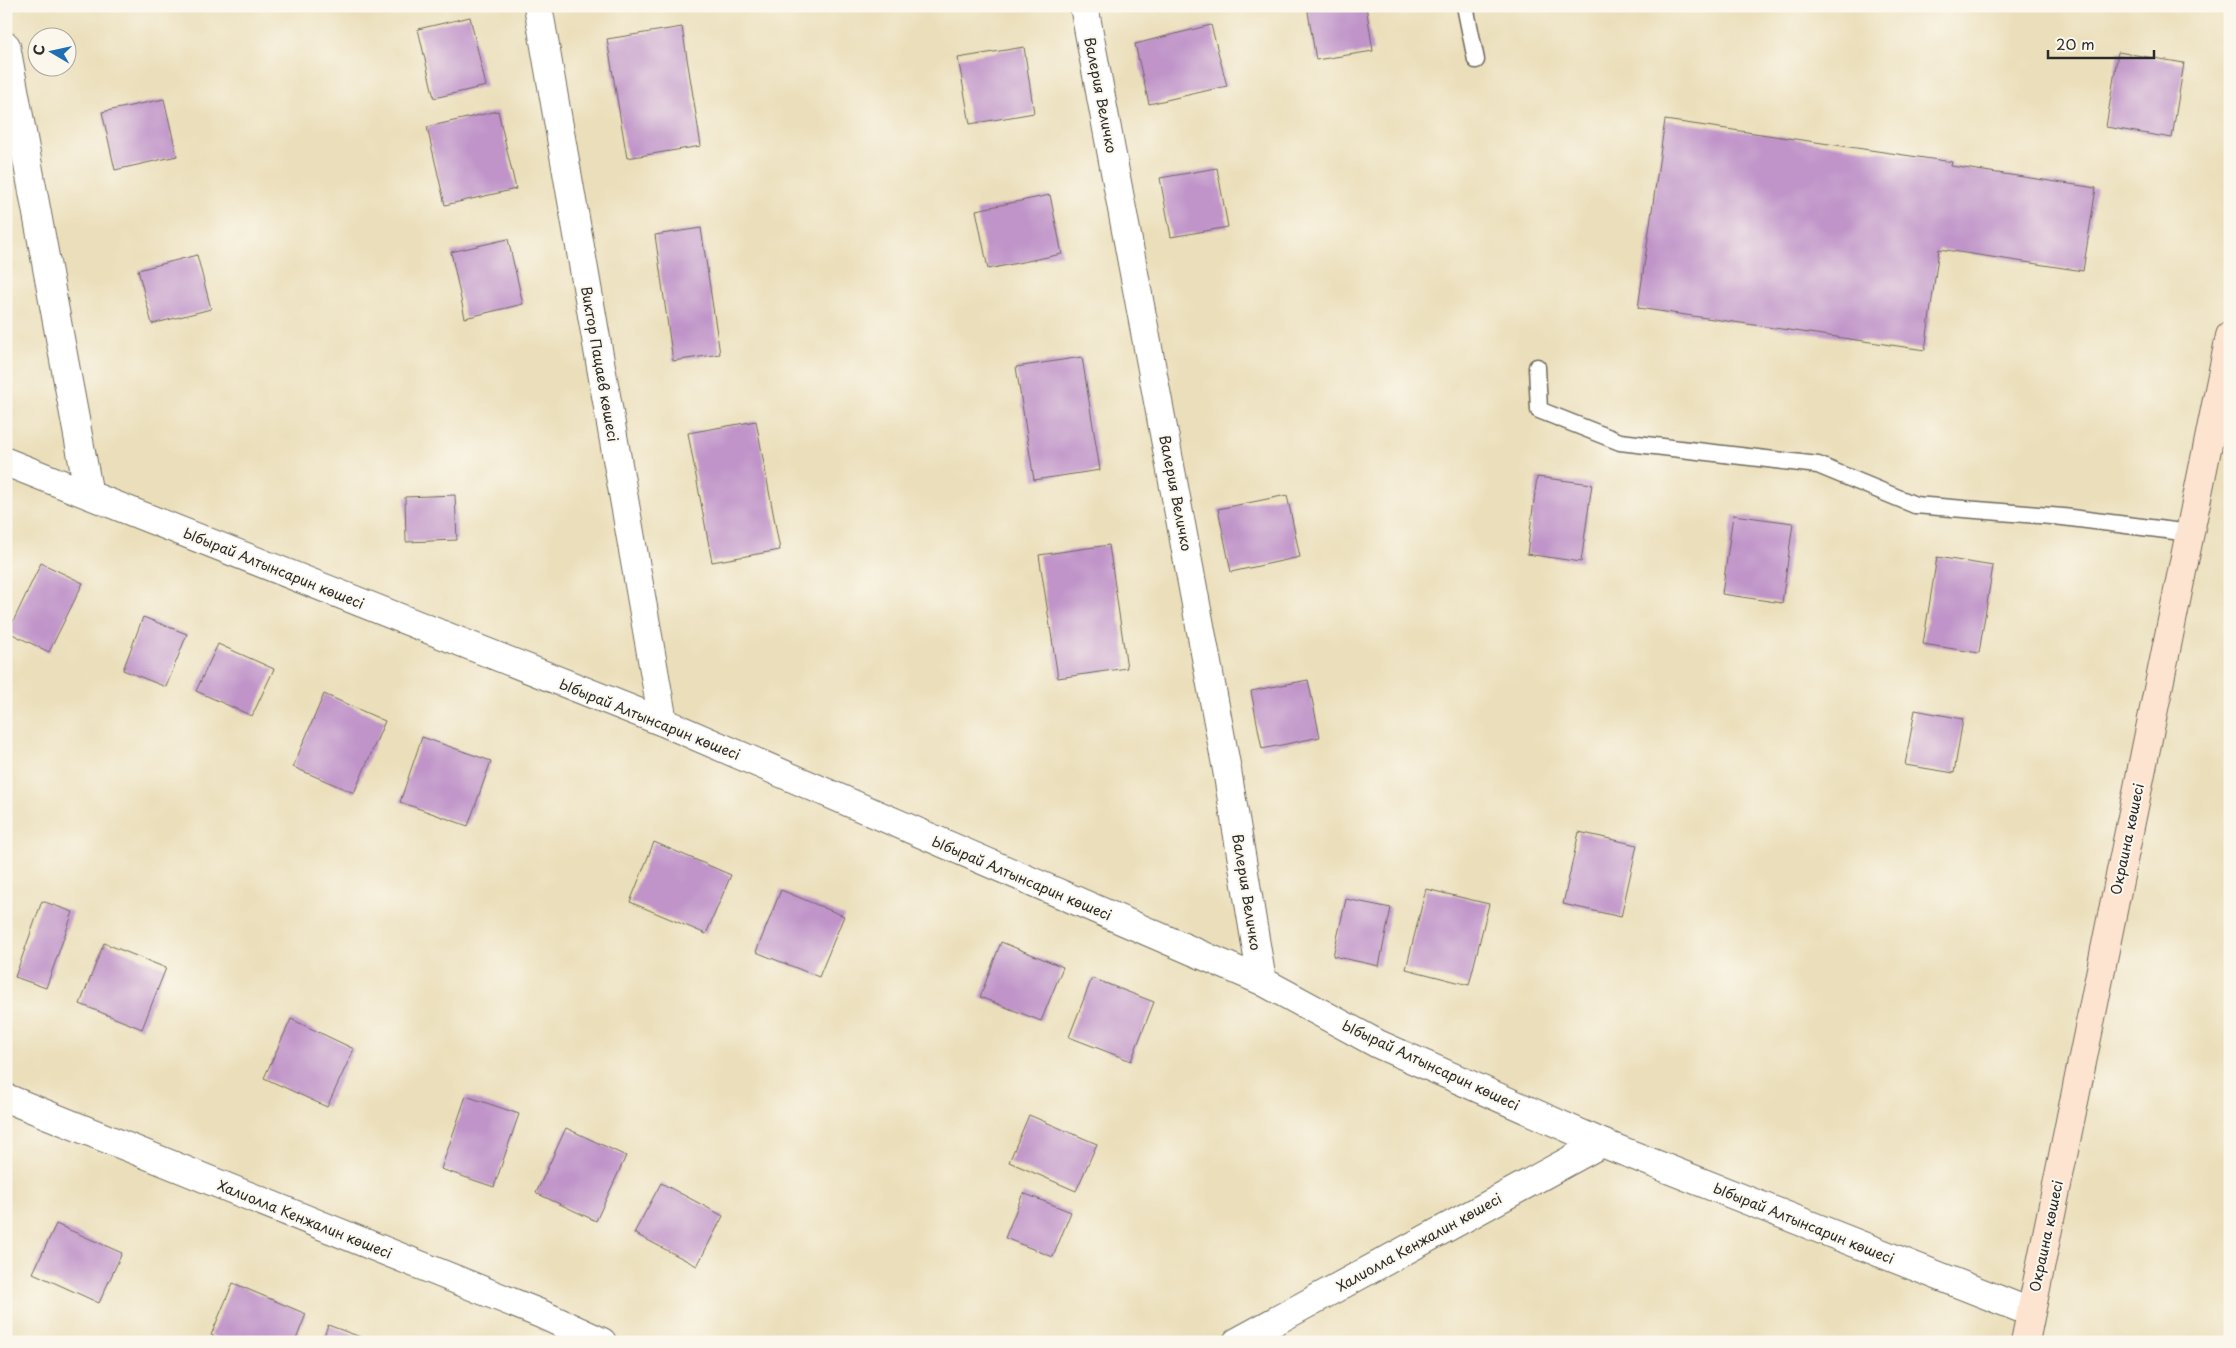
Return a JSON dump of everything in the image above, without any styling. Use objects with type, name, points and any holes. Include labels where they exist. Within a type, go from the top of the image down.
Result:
[{"type":"street","name":"Виктор Пацаев көшесі","points":[[538,6],[663,722]]},
{"type":"street","name":"Валерия Величко","points":[[1084,6],[1227,770],[1262,981]]},
{"type":"street","points":[[6,46],[89,495]]},
{"type":"street","name":"Окраина көшесі","points":[[2025,1342],[2230,336]]},
{"type":"street","name":"Ыбырай Алтынсарин көшесі","points":[[6,462],[663,722],[1262,981],[1378,1044],[1602,1142],[2030,1312]]},
{"type":"street","name":"Халиолла Кенжалин көшесі","points":[[6,1098],[531,1310],[602,1342]]},
{"type":"street","name":"Халиолла Кенжалин көшесі","points":[[1237,1342],[1602,1142]]},
{"type":"lane","points":[[1465,6],[1476,60]]},
{"type":"lane","points":[[1537,366],[1539,410],[1620,442],[1818,465],[1915,505],[2063,517],[2190,533]]},
{"type":"building","points":[[1307,6],[1366,6],[1373,51],[1316,60]]},
{"type":"building","points":[[470,17],[486,86],[434,98],[418,29]]},
{"type":"building","points":[[1211,25],[1227,86],[1149,104],[1135,44]]},
{"type":"building","points":[[682,27],[701,146],[627,158],[607,39]]},
{"type":"building","points":[[1024,47],[1034,113],[970,124],[958,58]]},
{"type":"building","points":[[2118,52],[2184,63],[2172,138],[2106,127]]},
{"type":"building","points":[[164,99],[177,156],[115,170],[102,112]]},
{"type":"building","points":[[498,111],[516,189],[445,205],[427,127]]},
{"type":"building","points":[[1665,120],[1952,162],[1951,166],[2096,188],[2083,271],[1939,249],[1925,350],[1638,308]]},
{"type":"building","points":[[1217,168],[1228,227],[1171,237],[1160,178]]},
{"type":"building","points":[[1050,195],[1062,254],[988,269],[976,210]]},
{"type":"building","points":[[701,228],[720,354],[673,361],[655,235]]},
{"type":"building","points":[[508,239],[523,304],[465,318],[451,252]]},
{"type":"building","points":[[197,255],[211,309],[152,324],[138,270]]},
{"type":"building","points":[[1082,357],[1100,470],[1034,480],[1016,367]]},
{"type":"building","points":[[756,421],[780,550],[712,562],[688,433]]},
{"type":"building","points":[[1537,477],[1592,484],[1581,562],[1527,554]]},
{"type":"building","points":[[455,495],[457,540],[406,542],[405,497]]},
{"type":"building","points":[[1287,495],[1300,557],[1231,572],[1218,509]]},
{"type":"building","points":[[1733,515],[1793,523],[1782,603],[1722,594]]},
{"type":"building","points":[[1109,545],[1127,668],[1058,678],[1039,555]]},
{"type":"building","points":[[1937,557],[1993,566],[1979,653],[1923,644]]},
{"type":"building","points":[[41,563],[83,583],[49,652],[8,632]]},
{"type":"building","points":[[143,617],[187,634],[166,687],[123,670]]},
{"type":"building","points":[[218,644],[274,669],[252,716],[196,691]]},
{"type":"building","points":[[1308,680],[1320,737],[1262,749],[1251,691]]},
{"type":"building","points":[[324,694],[385,721],[354,793],[293,767]]},
{"type":"building","points":[[1915,710],[1963,719],[1954,773],[1905,765]]},
{"type":"building","points":[[422,737],[491,761],[468,826],[400,802]]},
{"type":"building","points":[[1579,832],[1637,845],[1621,917],[1563,904]]},
{"type":"building","points":[[654,842],[731,875],[706,934],[630,902]]},
{"type":"building","points":[[1426,889],[1489,904],[1469,985],[1406,969]]},
{"type":"building","points":[[781,890],[844,916],[819,977],[756,952]]},
{"type":"building","points":[[1346,899],[1391,908],[1379,966],[1333,956]]},
{"type":"building","points":[[42,901],[73,912],[46,988],[15,977]]},
{"type":"building","points":[[1001,942],[1063,967],[1041,1021],[980,997]]},
{"type":"building","points":[[104,943],[166,968],[142,1029],[80,1004]]},
{"type":"building","points":[[1092,978],[1154,1002],[1131,1061],[1069,1037]]},
{"type":"building","points":[[291,1019],[354,1049],[327,1107],[264,1078]]},
{"type":"building","points":[[466,1096],[519,1114],[494,1187],[441,1169]]},
{"type":"building","points":[[1029,1115],[1097,1144],[1076,1191],[1009,1162]]},
{"type":"building","points":[[566,1128],[626,1156],[596,1221],[536,1193]]},
{"type":"building","points":[[661,1183],[723,1216],[697,1266],[634,1233]]},
{"type":"building","points":[[1023,1193],[1071,1212],[1053,1257],[1005,1238]]},
{"type":"building","points":[[56,1224],[122,1253],[99,1303],[33,1273]]},
{"type":"building","points":[[233,1283],[306,1314],[295,1342],[227,1342],[211,1335]]},
{"type":"building","points":[[328,1325],[374,1342],[322,1342]]}]
